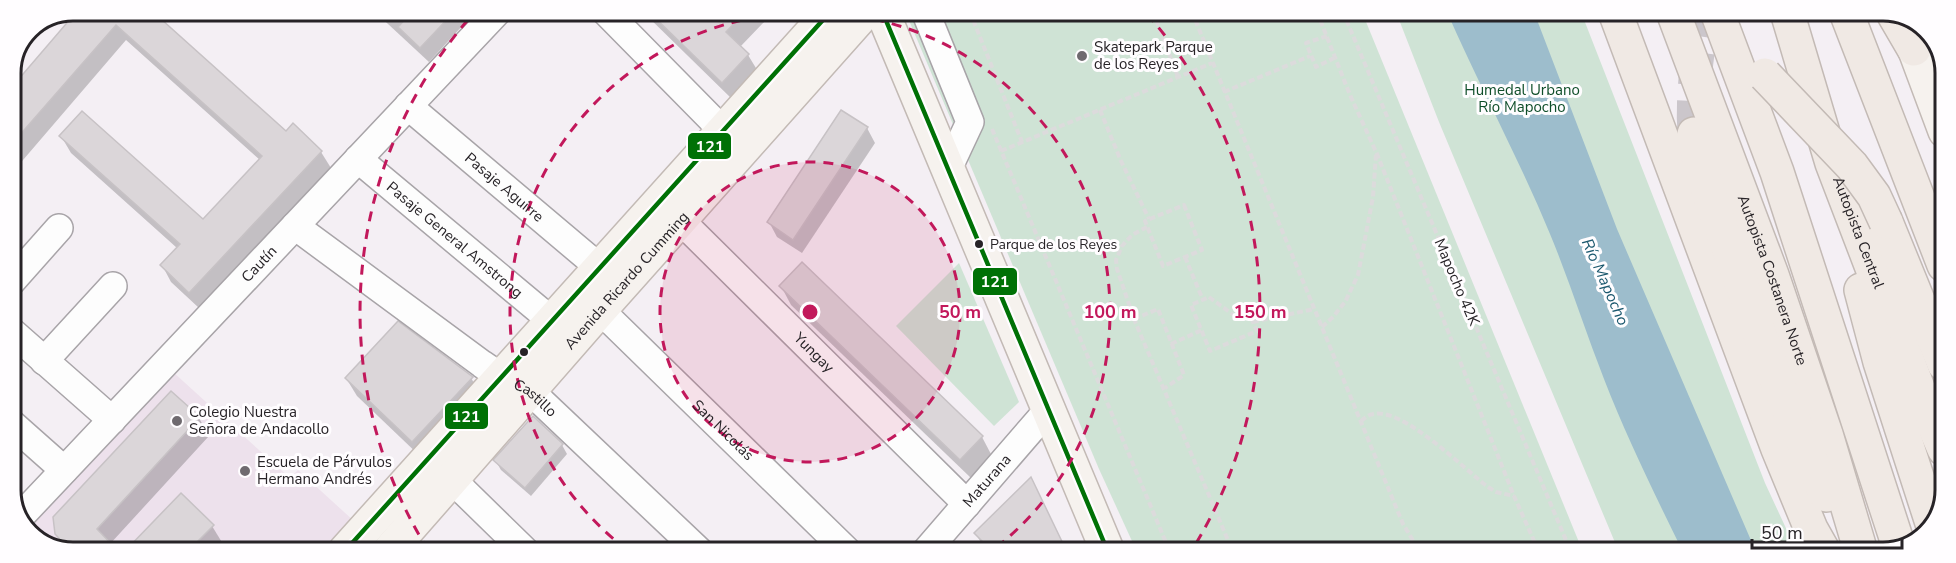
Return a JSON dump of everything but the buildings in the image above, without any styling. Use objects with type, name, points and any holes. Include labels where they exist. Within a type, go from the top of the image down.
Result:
[{"type":"highway","points":[[1618,21],[1778,448],[1807,520],[1819,542]]},
{"type":"highway","name":"Autopista Costanera Norte","points":[[1676,21],[1772,275],[1826,434],[1858,542]]},
{"type":"highway","points":[[1719,21],[1777,172],[1897,540]]},
{"type":"highway","points":[[1729,21],[1766,75],[1852,166],[1874,196],[1935,342]]},
{"type":"highway","name":"Autopista Central","points":[[1790,21],[1832,163],[1935,428]]},
{"type":"highway","points":[[1849,21],[1935,242]]},
{"type":"highway","points":[[1901,25],[1926,60]]},
{"type":"highway","points":[[1694,134],[1699,162],[1709,194],[1777,382],[1848,542]]},
{"type":"highway","points":[[1832,163],[1857,277],[1877,352],[1929,514]]},
{"type":"main road","name":"Avenida Ricardo Cumming","points":[[353,542],[429,457],[600,310],[670,211],[732,141],[823,21]]},
{"type":"main road","name":"Avenida Ricardo Cumming","points":[[732,141],[857,21]]},
{"type":"main road","points":[[886,21],[1104,542]]},
{"type":"main road","points":[[1908,28],[1926,60],[1935,94]]},
{"type":"main road","name":"Avenida Ricardo Cumming","points":[[396,542],[452,479],[515,383],[552,321],[600,268],[670,211]]},
{"type":"street","name":"Cautín","points":[[26,511],[489,21]]},
{"type":"street","points":[[615,21],[732,141]]},
{"type":"street","points":[[929,21],[970,122],[948,169]]},
{"type":"street","name":"Pasaje Aguirre","points":[[408,106],[600,268]]},
{"type":"street","name":"Pasaje General Amstrong","points":[[358,159],[552,321]]},
{"type":"street","name":"Yungay","points":[[670,211],[967,504]]},
{"type":"street","name":"Castillo","points":[[295,226],[515,383],[689,542]]},
{"type":"street","points":[[21,271],[59,228]]},
{"type":"street","points":[[44,361],[113,286]]},
{"type":"street","name":"San Nicolás","points":[[600,310],[838,542]]},
{"type":"street","points":[[21,340],[112,420]]},
{"type":"street","name":"Maturana","points":[[934,542],[1048,410]]},
{"type":"street","points":[[21,432],[64,470]]},
{"type":"street","points":[[429,457],[516,542]]},
{"type":"path","points":[[974,21],[1022,142]]},
{"type":"path","points":[[1156,21],[1178,78]]},
{"type":"path","points":[[1196,21],[1403,524],[1414,542]]},
{"type":"path","points":[[1321,21],[1535,542]]},
{"type":"path","name":"Mapocho 42K","points":[[1347,21],[1567,542]]},
{"type":"path","points":[[1327,36],[1306,43],[1311,56],[1316,67],[1336,57]]},
{"type":"path","points":[[1224,92],[1311,56]]},
{"type":"path","points":[[1001,151],[1212,63]]},
{"type":"path","points":[[1100,110],[1121,162],[1149,219]]},
{"type":"path","points":[[988,118],[1166,542]]},
{"type":"path","points":[[1322,327],[1345,303],[1358,275],[1373,197],[1377,154]]},
{"type":"path","points":[[1184,205],[1202,250],[1163,266],[1145,221],[1149,219],[1184,205]]},
{"type":"path","points":[[1147,226],[1126,241],[1119,251],[1116,260],[1118,274],[1134,319],[1229,542]]},
{"type":"path","points":[[1185,257],[1203,300]]},
{"type":"path","points":[[1209,297],[1235,316],[1248,311],[1253,322],[1257,331],[1210,351],[1191,305],[1209,297]]},
{"type":"path","points":[[1134,319],[1158,309],[1184,375],[1165,388]]},
{"type":"path","points":[[1253,322],[1314,309]]},
{"type":"path","points":[[1172,344],[1202,330]]},
{"type":"path","points":[[1361,421],[1370,414],[1380,413],[1403,422],[1442,447],[1488,487],[1496,492],[1514,496]]},
{"type":"shaded area","name":"Colegio Nuestra Señora de Andacollo","points":[[173,372],[290,478],[298,470],[355,522],[336,542],[73,542],[50,537],[31,520]]},
{"type":"green space","name":"Parque de los Reyes","points":[[909,21],[1366,21],[1579,542],[1132,542],[1099,469]]},
{"type":"green space","name":"Humedal Urbano Río Mapocho","points":[[1400,21],[1585,21],[1765,483],[1792,542],[1615,542],[1439,122]]},
{"type":"green space","points":[[959,263],[1019,402],[994,426],[896,326]]},
{"type":"water","name":"Río Mapocho","points":[[1451,21],[1537,21],[1617,229],[1752,542],[1678,542],[1613,401],[1538,206]]},
{"type":"tunnel","points":[[1694,134],[1694,88],[1703,21]]},
{"type":"transit line","name":"121","points":[[353,542],[822,21]]},
{"type":"transit line","name":"121","points":[[886,21],[1104,542]]},
{"type":"place","name":"Skatepark Parque de los Reyes","points":[[1082,56]]},
{"type":"place","name":"Parque de los Reyes","points":[[979,244]]},
{"type":"place","name":"Colegio Nuestra Señora de Andacollo","points":[[177,421]]},
{"type":"place","name":"Escuela de Párvulos Hermano Andrés","points":[[245,471]]}]
